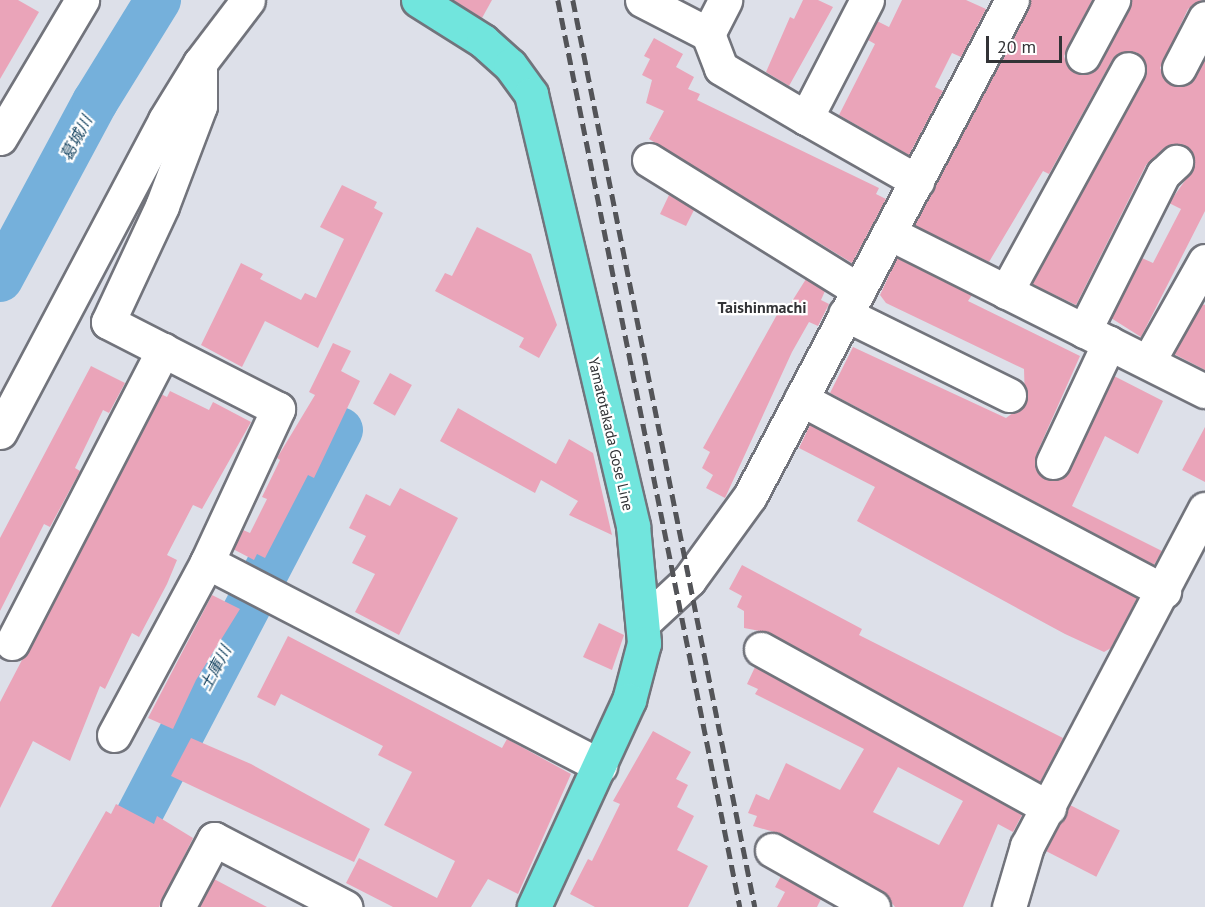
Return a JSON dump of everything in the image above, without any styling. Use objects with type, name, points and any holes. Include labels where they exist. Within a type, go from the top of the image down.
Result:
[{"type":"main road","name":"Yamatotakada Gose Line","points":[[418,0],[483,40],[510,65],[531,94],[633,526],[644,622],[644,643],[629,700],[534,907]]},
{"type":"street","points":[[2,133],[82,0]]},
{"type":"street","points":[[0,432],[200,63],[248,0]]},
{"type":"street","points":[[642,0],[708,34],[722,68],[917,181]]},
{"type":"street","points":[[708,34],[725,0]]},
{"type":"street","points":[[806,118],[867,0]]},
{"type":"street","points":[[644,622],[689,580],[750,496],[1012,0]]},
{"type":"street","points":[[1083,56],[1113,0]]},
{"type":"street","points":[[1179,68],[1205,18]]},
{"type":"street","points":[[114,735],[207,562],[279,410],[108,322],[162,206],[200,106],[200,63]]},
{"type":"street","points":[[1006,292],[1128,69]]},
{"type":"street","points":[[649,160],[852,302],[1008,395]]},
{"type":"street","points":[[1053,462],[1097,337],[1162,174],[1176,162]]},
{"type":"street","points":[[889,233],[1205,391]]},
{"type":"street","points":[[1148,363],[1205,261]]},
{"type":"street","points":[[12,643],[163,350]]},
{"type":"street","points":[[801,399],[1164,591]]},
{"type":"street","points":[[1009,907],[1027,846],[1050,808],[1205,509]]},
{"type":"street","points":[[207,562],[600,766]]},
{"type":"street","points":[[761,649],[1050,808]]},
{"type":"street","points":[[178,907],[214,839],[308,899],[345,907]]},
{"type":"street","points":[[772,850],[873,907]]},
{"type":"building","points":[[0,0],[18,0],[39,12],[0,79]]},
{"type":"building","points":[[453,0],[492,0],[482,18]]},
{"type":"building","points":[[803,0],[818,0],[833,7],[789,86],[766,72],[790,17],[794,19]]},
{"type":"building","points":[[902,0],[966,0],[986,9],[961,57],[952,53],[935,87],[943,91],[909,155],[839,115],[875,44],[868,40],[877,21],[889,27]]},
{"type":"building","points":[[1031,0],[1092,0],[1064,56],[1067,66],[1083,75],[1100,65],[1132,0],[1202,0],[1188,9],[1160,68],[1170,84],[1180,87],[1190,83],[1205,60],[1205,211],[1141,337],[1111,318],[1142,258],[1153,263],[1181,209],[1169,203],[1194,168],[1194,158],[1182,144],[1164,148],[1146,165],[1076,305],[1032,284],[1144,78],[1144,60],[1136,52],[1119,53],[1112,60],[1049,174],[1043,171],[989,262],[914,225]]},
{"type":"building","points":[[654,38],[683,54],[676,67],[694,77],[688,89],[700,94],[697,100],[879,188],[876,194],[886,199],[852,263],[649,139],[664,111],[646,103],[652,80],[642,75],[650,59],[644,56]]},
{"type":"building","points":[[342,185],[377,202],[374,208],[383,213],[318,348],[265,321],[242,367],[201,345],[241,263],[263,274],[260,279],[301,300],[305,293],[316,298],[344,239],[320,227]]},
{"type":"building","points":[[669,195],[694,210],[686,226],[660,214]]},
{"type":"building","points":[[477,227],[531,254],[557,325],[539,358],[519,347],[524,338],[435,291],[445,273],[452,276]]},
{"type":"building","points":[[897,258],[972,295],[968,301],[1080,356],[1036,455],[1037,472],[1045,479],[1055,481],[1070,470],[1114,376],[1163,401],[1138,454],[1105,436],[1072,506],[1162,551],[1154,565],[830,393],[853,347],[1006,418],[1025,404],[1024,369],[886,303],[880,295]]},
{"type":"building","points":[[806,279],[825,291],[821,300],[829,304],[818,326],[809,322],[792,352],[725,498],[706,488],[713,475],[702,468],[710,452],[703,448],[779,311],[784,314]]},
{"type":"building","points":[[1202,304],[1205,305],[1205,370],[1174,354]]},
{"type":"building","points":[[333,343],[351,351],[341,371],[360,381],[314,478],[308,475],[265,558],[257,554],[254,560],[233,549],[243,530],[250,533],[267,499],[262,497],[280,460],[277,458],[315,395],[309,392]]},
{"type":"building","points":[[91,366],[125,383],[109,413],[103,410],[75,468],[80,471],[50,527],[44,524],[0,611],[0,538]]},
{"type":"building","points":[[390,373],[412,385],[395,416],[373,404]]},
{"type":"building","points":[[170,391],[209,410],[213,402],[251,422],[202,509],[193,505],[167,555],[177,560],[167,584],[139,637],[132,633],[105,689],[100,686],[70,761],[33,741],[0,808],[0,702],[161,394],[167,397]]},
{"type":"building","points":[[458,408],[556,464],[569,439],[593,453],[612,535],[569,515],[578,501],[541,480],[535,493],[440,441]]},
{"type":"building","points":[[810,425],[1137,598],[1111,648],[1104,652],[1065,634],[857,521],[875,487],[799,448]]},
{"type":"building","points":[[1205,427],[1205,482],[1182,470]]},
{"type":"building","points":[[400,488],[458,518],[399,635],[355,612],[375,574],[352,563],[366,536],[349,528],[366,494],[390,506]]},
{"type":"building","points":[[742,565],[862,629],[859,635],[1063,738],[1040,782],[770,633],[744,628],[744,611],[737,607],[742,596],[729,589]]},
{"type":"building","points":[[212,595],[240,609],[196,680],[173,729],[148,718]]},
{"type":"building","points":[[599,623],[624,635],[612,670],[583,657]]},
{"type":"building","points":[[288,636],[502,748],[507,739],[571,774],[518,894],[488,879],[471,907],[393,907],[346,883],[359,858],[437,898],[455,861],[384,825],[412,772],[378,755],[383,746],[281,694],[275,706],[257,697]]},
{"type":"building","points":[[755,667],[1022,815],[1013,832],[998,824],[963,907],[895,907],[882,891],[781,834],[753,826],[757,816],[748,813],[756,794],[769,800],[786,763],[840,790],[864,749],[755,694],[758,689],[747,684]],"holes":[[[898,767],[963,801],[939,845],[873,812]]]},
{"type":"building","points":[[653,731],[691,752],[676,779],[688,785],[677,807],[694,816],[677,850],[708,866],[688,907],[595,907],[570,894],[588,859],[592,861],[620,804],[613,801]]},
{"type":"building","points":[[191,738],[251,764],[370,829],[354,862],[171,776]]},
{"type":"building","points":[[116,804],[154,824],[157,816],[193,838],[159,907],[51,907],[106,811],[111,814]]},
{"type":"building","points":[[1070,805],[1120,830],[1096,877],[1046,851]]},
{"type":"building","points":[[781,876],[821,899],[817,907],[777,907],[785,892],[775,887]]},
{"type":"building","points":[[214,879],[267,907],[199,907]]},
{"type":"waterway","name":"葛城川","points":[[0,279],[95,102],[158,0]]},
{"type":"waterway","name":"土庫川","points":[[91,907],[340,430]]},
{"type":"railway","points":[[558,0],[740,907]]},
{"type":"railway","points":[[573,0],[755,907]]},
{"type":"district","name":"Taishinmachi","points":[[762,307]]}]
